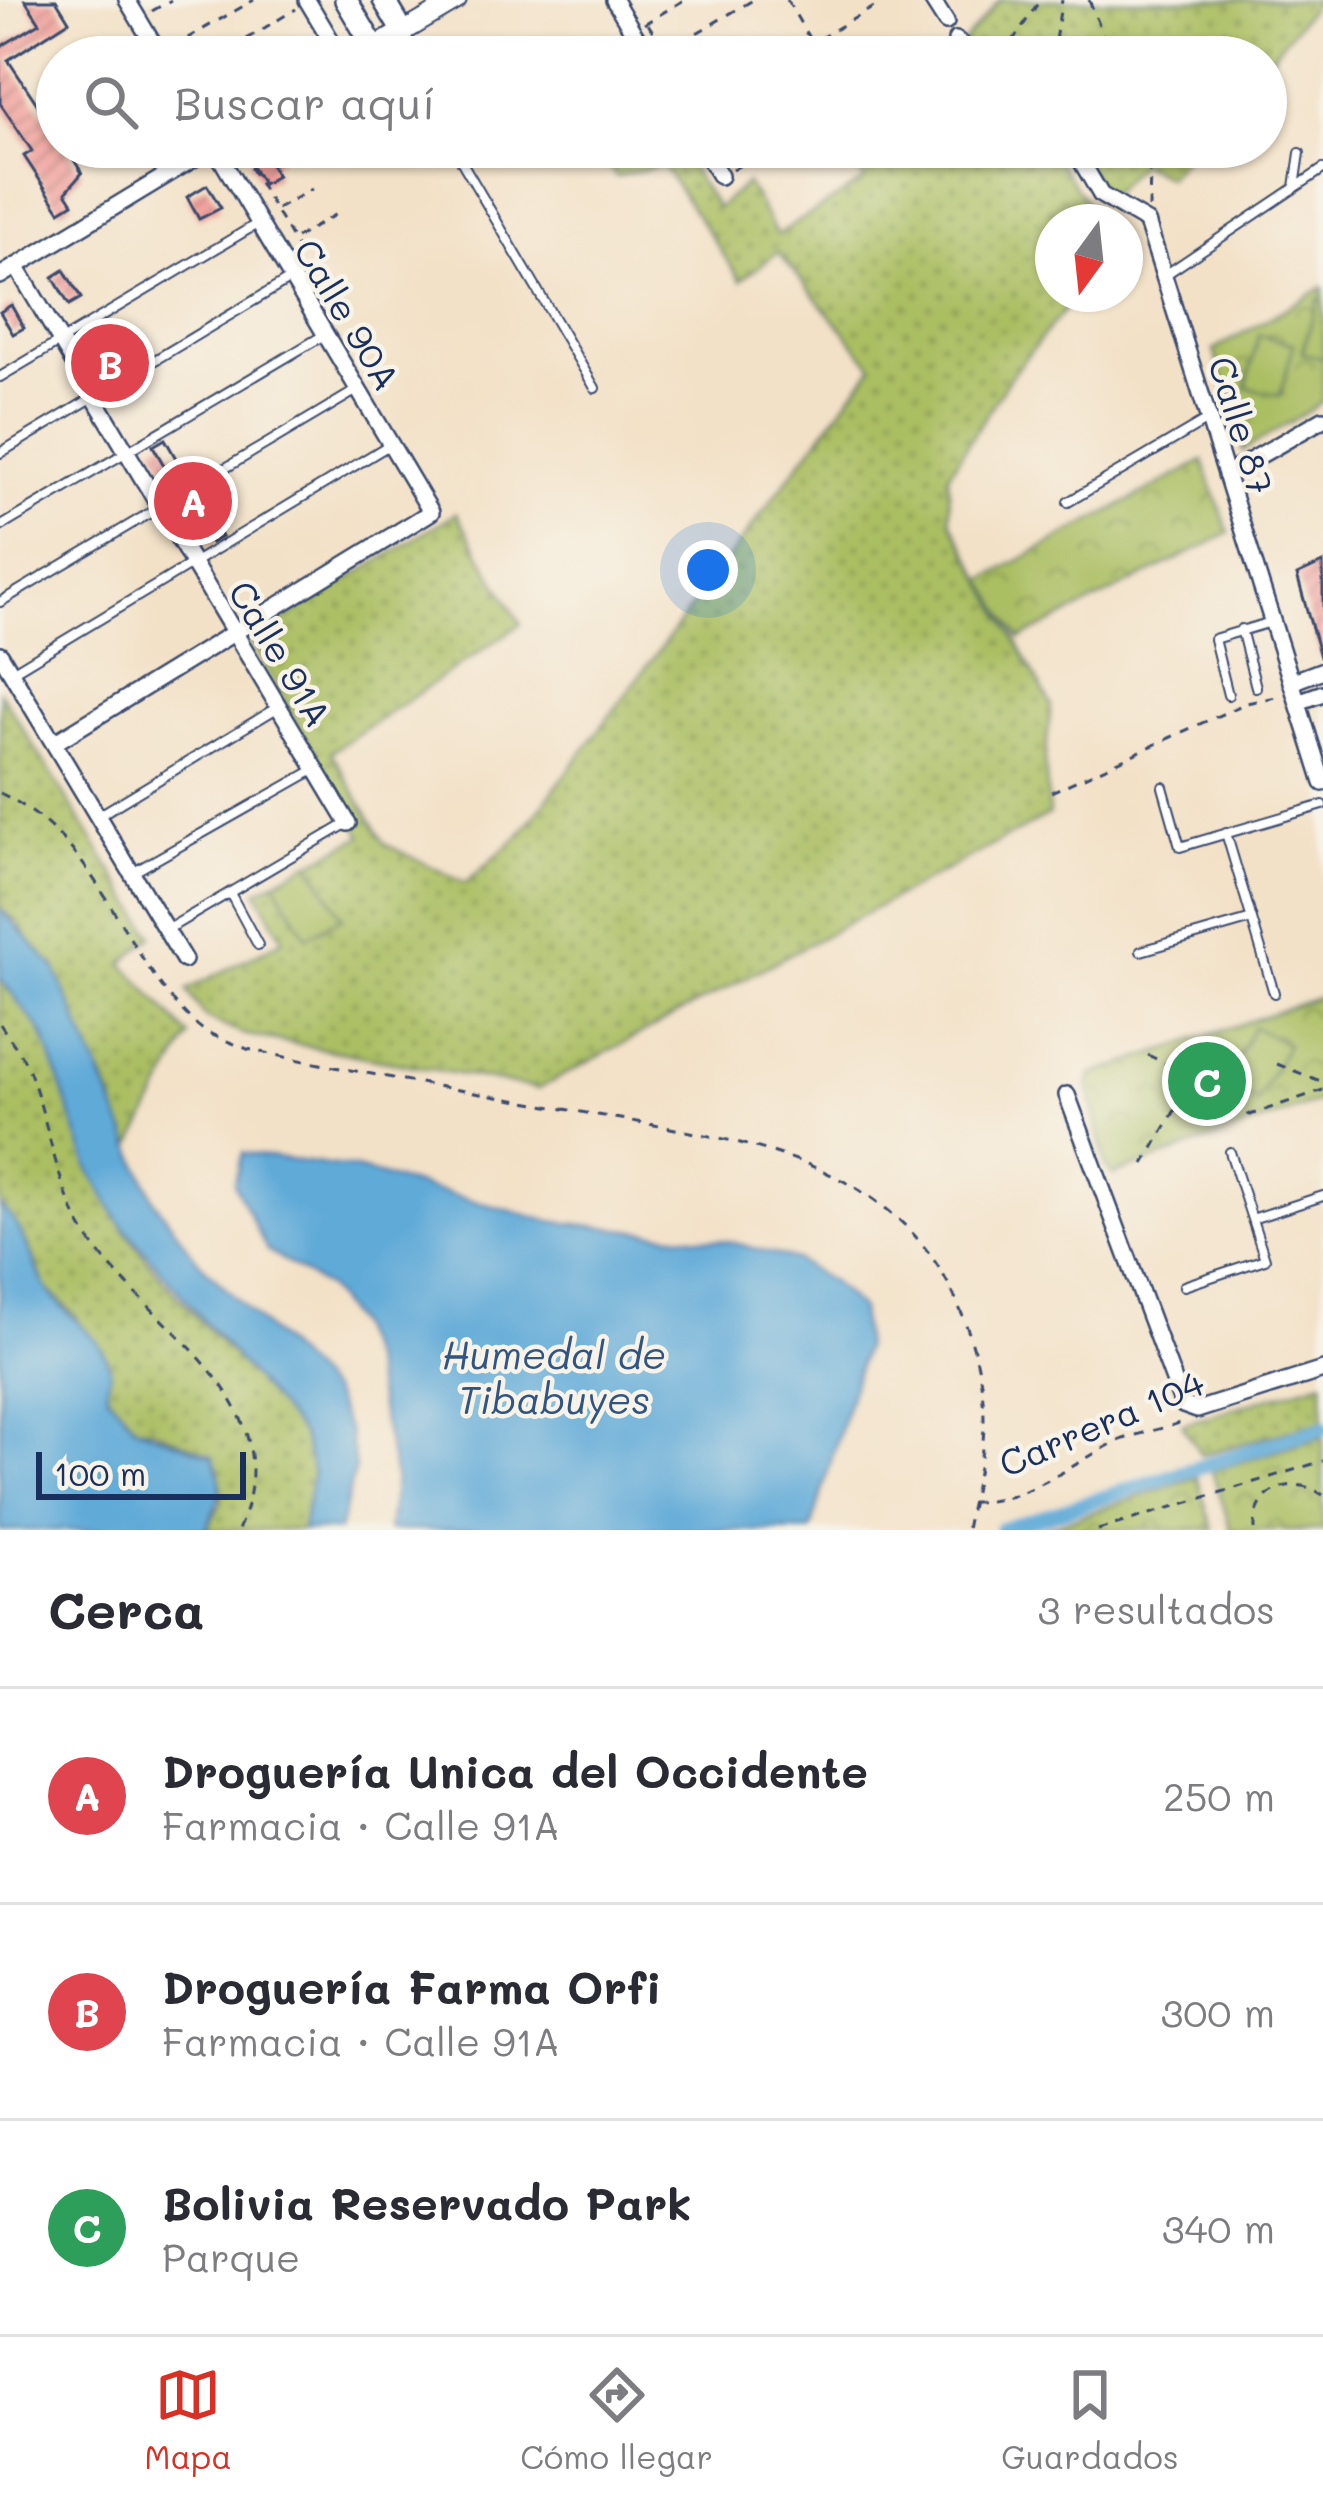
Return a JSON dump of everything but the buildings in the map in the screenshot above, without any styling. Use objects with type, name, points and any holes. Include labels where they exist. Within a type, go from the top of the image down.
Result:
[{"type":"main road","points":[[346,0],[377,36]]},
{"type":"main road","points":[[384,0],[386,36]]},
{"type":"street","points":[[127,0],[148,36]]},
{"type":"street","points":[[398,36],[431,7],[457,0]]},
{"type":"street","points":[[614,0],[640,27],[642,36]]},
{"type":"street","points":[[932,0],[946,22]]},
{"type":"street","points":[[307,1],[328,36]]},
{"type":"street","points":[[0,276],[178,168]]},
{"type":"street","name":"Calle 90A","points":[[226,168],[431,512],[234,633]]},
{"type":"street","points":[[715,168],[720,176]]},
{"type":"street","points":[[1085,168],[1101,195],[1147,222]]},
{"type":"street","name":"Calle 87","points":[[1147,222],[1323,783]]},
{"type":"street","name":"Calle 91A","points":[[16,266],[348,823]]},
{"type":"street","points":[[1226,475],[1323,419]]},
{"type":"street","points":[[54,743],[234,633]]},
{"type":"street","points":[[0,654],[184,960]]},
{"type":"street","points":[[1294,692],[1323,670]]},
{"type":"street","points":[[1294,692],[1323,693]]},
{"type":"street","points":[[1067,1095],[1178,1395],[1190,1410]]},
{"type":"street","name":"Carrera 104","points":[[1190,1410],[1323,1370]]},
{"type":"lane","points":[[1295,187],[1300,153]]},
{"type":"lane","points":[[466,168],[596,388]]},
{"type":"lane","points":[[1163,276],[1323,169]]},
{"type":"lane","points":[[0,376],[259,223]]},
{"type":"lane","points":[[0,453],[292,278]]},
{"type":"lane","points":[[0,527],[325,334]]},
{"type":"lane","points":[[0,602],[358,389]]},
{"type":"lane","points":[[1068,502],[1209,419]]},
{"type":"lane","points":[[11,672],[391,444]]},
{"type":"lane","points":[[1228,695],[1214,639],[1273,622]]},
{"type":"lane","points":[[1241,629],[1256,687]]},
{"type":"lane","points":[[98,817],[279,707]]},
{"type":"lane","points":[[132,873],[316,770]]},
{"type":"lane","points":[[1163,788],[1180,847],[1323,805]]},
{"type":"lane","points":[[166,931],[348,823]]},
{"type":"lane","points":[[1226,833],[1274,993]]},
{"type":"lane","points":[[230,893],[257,945]]},
{"type":"lane","points":[[1141,952],[1252,919]]},
{"type":"lane","points":[[1184,1286],[1265,1259],[1229,1153]]},
{"type":"lane","points":[[1252,1220],[1323,1196]]},
{"type":"path","points":[[138,19],[171,0]]},
{"type":"path","points":[[194,36],[254,0]]},
{"type":"path","points":[[649,36],[640,27],[683,0]]},
{"type":"path","points":[[696,36],[753,0]]},
{"type":"path","points":[[787,0],[808,36]]},
{"type":"path","points":[[824,36],[886,0]]},
{"type":"path","points":[[1016,36],[1040,0]]},
{"type":"path","points":[[1056,36],[1062,0]]},
{"type":"path","points":[[1090,0],[1104,36]]},
{"type":"path","points":[[250,36],[307,1]]},
{"type":"path","points":[[318,36],[326,31]]},
{"type":"path","points":[[251,168],[301,254]]},
{"type":"path","points":[[720,176],[734,168]]},
{"type":"path","points":[[1147,168],[1152,197],[1147,222]]},
{"type":"path","points":[[275,210],[312,189]]},
{"type":"path","points":[[293,240],[340,211]]},
{"type":"path","points":[[1051,792],[1246,703],[1294,692]]},
{"type":"path","points":[[0,793],[43,817],[79,853],[149,965],[198,1027],[247,1049],[702,1134],[814,1164],[864,1189],[903,1220],[942,1269],[970,1329],[984,1426],[966,1530]]},
{"type":"path","points":[[0,1024],[28,1068],[58,1176],[91,1242],[211,1367],[250,1442],[253,1498],[238,1530]]},
{"type":"path","points":[[1144,1165],[1197,1079],[1148,1055]]},
{"type":"path","points":[[1277,1064],[1323,1082]]},
{"type":"path","points":[[1191,1083],[1250,1115],[1323,1090]]},
{"type":"path","name":"Carrera 104","points":[[971,1502],[988,1502],[1083,1465],[1110,1445],[1182,1422],[1190,1410]]},
{"type":"path","points":[[1098,1530],[1323,1462]]},
{"type":"path","points":[[1256,1530],[1257,1509],[1275,1489],[1301,1484],[1323,1495]]},
{"type":"green space","points":[[1000,0],[1317,0],[1287,37],[969,36]]},
{"type":"green space","points":[[611,168],[650,168],[616,177]]},
{"type":"green space","points":[[664,168],[690,168],[717,208],[747,183],[777,235],[865,180],[856,168],[1062,168],[1088,204],[1035,204],[1035,312],[1062,312],[1010,377],[948,475],[951,521],[1051,705],[1045,760],[1049,815],[538,1089],[242,1034],[205,1017],[187,990],[283,940],[257,891],[362,836],[250,641],[456,513],[521,624],[331,752],[385,844],[466,883],[520,835],[873,366],[778,252],[741,280]]},
{"type":"green space","points":[[1088,168],[1135,168],[1107,197]]},
{"type":"green space","points":[[1150,168],[1175,168],[1167,177]]},
{"type":"green space","points":[[1323,287],[1323,402],[1243,451],[1214,350]]},
{"type":"green space","points":[[1318,299],[1323,300],[1323,358],[1302,353]]},
{"type":"green space","points":[[1259,335],[1294,344],[1280,396],[1246,387]]},
{"type":"green space","points":[[1203,461],[1229,533],[1020,639],[983,580]]},
{"type":"green space","points":[[0,692],[153,936],[123,963],[189,1036],[130,1150],[107,1085],[19,923],[0,909]]},
{"type":"green space","points":[[310,862],[342,917],[307,937],[275,882]]},
{"type":"green space","points":[[0,978],[40,1030],[87,1156],[116,1216],[158,1274],[302,1435],[313,1472],[302,1530],[206,1530],[222,1502],[213,1456],[152,1429],[136,1427],[107,1394],[107,1380],[76,1316],[46,1288],[27,1243],[0,1206]]},
{"type":"green space","points":[[1323,996],[1323,1100],[1113,1175],[1106,1167],[1089,1087],[1092,1075]]},
{"type":"green space","points":[[1253,1027],[1287,1044],[1257,1102],[1224,1085]]},
{"type":"green space","points":[[1323,1381],[1323,1421],[1201,1455],[1182,1424]]},
{"type":"green space","points":[[1323,1437],[1323,1530],[1231,1530],[1212,1471]]},
{"type":"green space","points":[[1197,1477],[1213,1530],[1040,1530]]},
{"type":"water","points":[[0,909],[55,968],[155,1202],[198,1261],[331,1392],[349,1433],[355,1468],[339,1530],[302,1530],[313,1472],[302,1435],[118,1220],[89,1168],[44,1035],[0,978]]},
{"type":"water","name":"Humedal de Tibabuyes","points":[[243,1153],[356,1169],[549,1221],[728,1241],[796,1260],[834,1284],[860,1309],[864,1347],[811,1530],[388,1530],[395,1478],[370,1362],[354,1324],[327,1288],[267,1250],[234,1183]]},
{"type":"water","points":[[0,1206],[15,1223],[53,1297],[99,1344],[110,1371],[107,1394],[136,1427],[213,1456],[220,1493],[206,1530],[0,1530]]},
{"type":"waterway","points":[[1001,1530],[1323,1428]]},
{"type":"place","name":"Droguería Farma Orfi","points":[[110,363]]},
{"type":"place","name":"Droguería Unica del Occidente","points":[[193,501]]},
{"type":"place","name":"Bolivia Reservado Park","points":[[1207,1081]]}]
